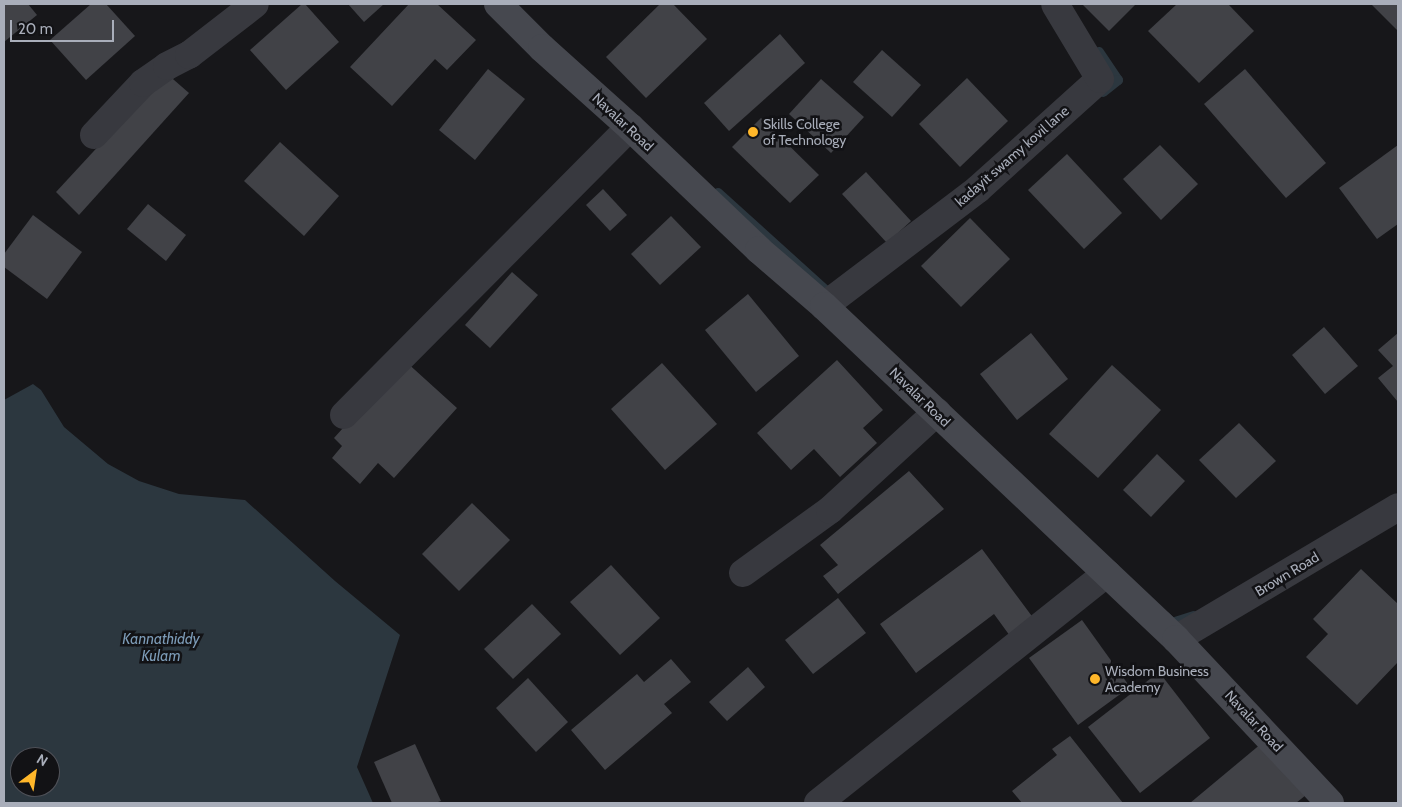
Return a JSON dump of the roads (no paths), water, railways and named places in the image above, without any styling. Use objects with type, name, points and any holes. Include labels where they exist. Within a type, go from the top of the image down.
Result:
[{"type":"street","points":[[94,135],[143,83],[167,66],[190,56],[254,4]]},
{"type":"street","name":"Navalar Road","points":[[498,4],[542,48],[759,250],[824,306],[1176,639],[1330,803]]},
{"type":"street","name":"kadayit swamy kovil lane","points":[[824,306],[978,189],[1100,79],[1055,4]]},
{"type":"street","points":[[344,416],[630,128]]},
{"type":"street","points":[[742,573],[830,510],[937,412]]},
{"type":"street","name":"Brown Road","points":[[1176,639],[1398,507]]},
{"type":"street","points":[[818,803],[1107,573]]},
{"type":"water","name":"Kannathiddy Kulam","points":[[33,384],[41,390],[64,427],[108,464],[139,481],[179,494],[245,500],[335,581],[400,635],[357,767],[373,803],[4,803],[4,400]]},
{"type":"waterway","points":[[1099,52],[1118,80],[1103,92]]},
{"type":"waterway","points":[[718,193],[831,295]]},
{"type":"waterway","points":[[1166,617],[1172,623],[1194,616]]},
{"type":"place","name":"Skills College of Technology","points":[[753,132]]},
{"type":"place","name":"Wisdom Business Academy","points":[[1095,679]]}]
